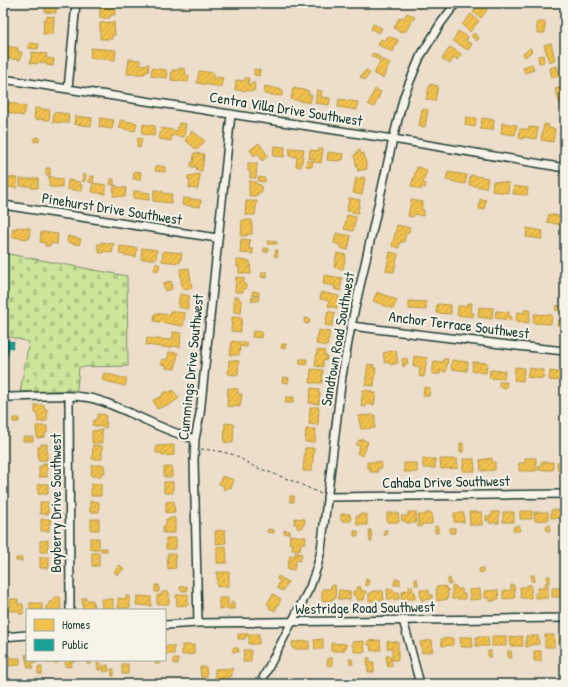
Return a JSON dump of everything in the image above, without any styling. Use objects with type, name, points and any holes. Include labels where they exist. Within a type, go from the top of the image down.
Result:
[{"type":"street","points":[[68,89],[76,3]]},
{"type":"street","name":"Sandtown Road Southwest","points":[[260,684],[310,587],[317,567],[321,550],[328,497],[342,376],[351,326],[404,96],[420,57],[441,23],[456,3]]},
{"type":"street","name":"Centra Villa Drive Southwest","points":[[3,78],[393,139],[565,168]]},
{"type":"street","name":"Cummings Drive Southwest","points":[[198,623],[194,448],[200,414],[231,114]]},
{"type":"street","name":"Pinehurst Drive Southwest","points":[[3,205],[218,238]]},
{"type":"street","name":"Anchor Terrace Southwest","points":[[351,326],[565,351]]},
{"type":"street","name":"Bayberry Drive Southwest","points":[[69,396],[70,609]]},
{"type":"street","points":[[3,397],[85,397],[101,401],[179,435],[195,439]]},
{"type":"street","name":"Cahaba Drive Southwest","points":[[328,497],[565,494]]},
{"type":"street","name":"Westridge Road Southwest","points":[[166,626],[198,623],[565,618]]},
{"type":"street","points":[[403,620],[420,684]]},
{"type":"street","points":[[3,637],[26,635]]},
{"type":"path","points":[[194,448],[235,455],[253,466],[298,483],[328,497]]},
{"type":"green space","points":[[3,253],[127,276],[128,366],[79,367],[77,390],[20,392],[29,342],[3,335]]},
{"type":"building: Homes","points":[[46,3],[56,3],[56,13],[45,12]]},
{"type":"building: Homes","points":[[103,3],[112,3],[112,6],[115,6],[115,15],[110,15],[110,18],[100,18],[100,5],[103,5]]},
{"type":"building: Homes","points":[[416,3],[424,3],[420,9],[415,5]]},
{"type":"building: Homes","points":[[480,3],[489,4],[486,9],[487,10],[481,18],[473,12]]},
{"type":"building: Homes","points":[[544,3],[553,3],[554,8],[544,8]]},
{"type":"building: Homes","points":[[407,13],[415,17],[405,32],[403,30],[401,32],[394,28],[399,18],[404,18]]},
{"type":"building: Homes","points":[[471,14],[479,21],[470,32],[462,25]]},
{"type":"building: Homes","points":[[47,16],[54,17],[53,34],[43,34],[44,19],[46,20]]},
{"type":"building: Homes","points":[[114,22],[115,35],[112,35],[112,39],[100,39],[100,23]]},
{"type":"building: Homes","points":[[537,22],[545,22],[545,33],[537,33]]},
{"type":"building: Homes","points":[[373,24],[382,28],[379,33],[371,29]]},
{"type":"building: Homes","points":[[458,31],[468,37],[466,41],[472,44],[468,50],[453,41]]},
{"type":"building: Homes","points":[[474,33],[479,38],[477,41],[471,36]]},
{"type":"building: Homes","points":[[388,36],[398,40],[393,52],[378,45],[381,39],[385,41]]},
{"type":"building: Homes","points":[[29,43],[39,44],[38,49],[28,48]]},
{"type":"building: Homes","points":[[551,43],[555,60],[549,62],[544,45]]},
{"type":"building: Homes","points":[[7,46],[18,48],[18,52],[22,52],[20,60],[5,58]]},
{"type":"building: Homes","points":[[450,47],[461,54],[457,60],[454,57],[450,64],[442,59]]},
{"type":"building: Homes","points":[[91,48],[116,50],[115,60],[90,58]]},
{"type":"building: Homes","points":[[530,48],[532,51],[525,57],[523,54]]},
{"type":"building: Homes","points":[[32,52],[47,54],[46,58],[54,59],[53,66],[46,65],[46,63],[30,63]]},
{"type":"building: Homes","points":[[373,53],[380,57],[379,60],[371,56]]},
{"type":"building: Homes","points":[[543,55],[544,62],[539,63],[538,56]]},
{"type":"building: Homes","points":[[129,59],[140,60],[140,65],[149,64],[148,72],[145,72],[145,74],[127,74]]},
{"type":"building: Homes","points":[[381,59],[390,63],[383,78],[374,74]]},
{"type":"building: Homes","points":[[532,64],[534,70],[525,73],[523,67]]},
{"type":"building: Homes","points":[[557,66],[560,76],[552,78],[550,68]]},
{"type":"building: Homes","points":[[152,68],[166,70],[166,73],[168,74],[167,78],[151,76]]},
{"type":"building: Homes","points":[[179,68],[185,69],[186,75],[189,76],[188,82],[171,80],[172,70],[179,70]]},
{"type":"building: Homes","points":[[254,69],[260,70],[259,76],[254,75]]},
{"type":"building: Homes","points":[[366,70],[370,73],[365,80],[360,77]]},
{"type":"building: Homes","points":[[199,71],[214,73],[213,79],[216,80],[216,77],[223,78],[221,87],[197,83]]},
{"type":"building: Homes","points":[[245,78],[249,78],[248,85],[255,83],[254,91],[235,90],[236,80],[245,81]]},
{"type":"building: Homes","points":[[430,84],[438,86],[435,101],[426,99]]},
{"type":"building: Homes","points":[[265,86],[283,90],[282,96],[264,94]]},
{"type":"building: Homes","points":[[565,86],[565,103],[560,104],[555,89]]},
{"type":"building: Homes","points":[[293,88],[309,91],[308,95],[312,95],[310,103],[291,99]]},
{"type":"building: Homes","points":[[375,89],[381,92],[374,107],[368,104]]},
{"type":"building: Homes","points":[[317,90],[322,91],[321,97],[330,98],[329,105],[315,103]]},
{"type":"building: Homes","points":[[339,99],[358,102],[357,110],[338,107]]},
{"type":"building: Homes","points":[[8,102],[26,107],[23,116],[6,112]]},
{"type":"building: Homes","points":[[35,108],[50,110],[49,120],[34,119]]},
{"type":"building: Homes","points":[[422,109],[428,110],[425,127],[419,126]]},
{"type":"building: Homes","points":[[54,112],[69,114],[68,123],[53,122]]},
{"type":"building: Homes","points":[[75,116],[92,118],[91,126],[74,124]]},
{"type":"building: Homes","points":[[466,117],[476,118],[475,127],[465,125]]},
{"type":"building: Homes","points":[[100,118],[114,120],[112,129],[99,127]]},
{"type":"building: Homes","points":[[482,118],[494,120],[493,130],[480,129]]},
{"type":"building: Homes","points":[[120,120],[137,123],[135,131],[119,128]]},
{"type":"building: Homes","points":[[179,123],[186,124],[184,137],[172,135],[171,141],[159,139],[161,128],[177,131]]},
{"type":"building: Homes","points":[[502,123],[517,125],[515,135],[501,133]]},
{"type":"building: Homes","points":[[143,124],[155,126],[154,136],[142,134]]},
{"type":"building: Homes","points":[[544,124],[549,125],[548,128],[555,129],[553,142],[541,140]]},
{"type":"building: Homes","points":[[529,127],[538,128],[536,139],[523,137],[523,139],[519,138],[520,129],[529,129]]},
{"type":"building: Homes","points":[[192,131],[205,141],[197,150],[185,140]]},
{"type":"building: Homes","points":[[39,137],[39,141],[34,142],[34,138]]},
{"type":"building: Homes","points":[[138,138],[142,139],[140,148],[137,147]]},
{"type":"building: Homes","points":[[259,143],[268,156],[262,161],[258,153],[254,156],[250,150]]},
{"type":"building: Homes","points":[[274,146],[285,147],[284,157],[273,156]]},
{"type":"building: Homes","points":[[290,148],[304,149],[301,167],[296,166],[297,157],[289,156]]},
{"type":"building: Homes","points":[[319,149],[323,149],[321,163],[314,162],[314,159],[309,158],[310,150],[318,151]]},
{"type":"building: Homes","points":[[360,150],[361,154],[364,153],[367,169],[358,171],[354,155]]},
{"type":"building: Homes","points":[[328,152],[344,154],[343,160],[327,160]]},
{"type":"building: Homes","points":[[194,153],[204,154],[202,171],[196,170],[197,167],[191,167]]},
{"type":"building: Homes","points":[[307,160],[313,161],[312,167],[306,166]]},
{"type":"building: Homes","points":[[248,163],[257,163],[256,178],[250,178]]},
{"type":"building: Homes","points":[[156,165],[165,167],[165,172],[155,171]]},
{"type":"building: Homes","points":[[417,167],[427,170],[423,183],[426,184],[425,188],[421,187],[421,190],[411,186]]},
{"type":"building: Homes","points":[[46,168],[50,168],[50,175],[46,175]]},
{"type":"building: Homes","points":[[134,171],[141,172],[140,180],[133,179]]},
{"type":"building: Homes","points":[[448,172],[467,175],[465,184],[446,180]]},
{"type":"building: Homes","points":[[83,174],[86,175],[85,181],[82,181]]},
{"type":"building: Homes","points":[[195,174],[200,175],[198,189],[189,188],[190,180],[188,180],[188,176]]},
{"type":"building: Homes","points":[[470,175],[488,178],[486,188],[469,185]]},
{"type":"building: Homes","points":[[49,176],[62,179],[62,187],[49,187]]},
{"type":"building: Homes","points":[[90,176],[94,176],[93,183],[89,182]]},
{"type":"building: Homes","points":[[3,177],[17,178],[17,188],[7,187],[7,185],[3,183]]},
{"type":"building: Homes","points":[[259,177],[265,178],[265,182],[258,181]]},
{"type":"building: Homes","points":[[361,177],[365,178],[362,195],[353,193],[356,178],[360,179]]},
{"type":"building: Homes","points":[[33,178],[38,178],[38,188],[31,188],[32,186],[20,186],[20,179],[34,179]]},
{"type":"building: Homes","points":[[111,179],[114,179],[114,185],[110,184]]},
{"type":"building: Homes","points":[[68,180],[80,182],[80,185],[82,185],[81,191],[67,189]]},
{"type":"building: Homes","points":[[249,181],[256,182],[256,184],[261,185],[262,193],[257,193],[257,196],[249,196]]},
{"type":"building: Homes","points":[[493,181],[509,183],[508,193],[492,191]]},
{"type":"building: Homes","points":[[93,183],[106,185],[105,194],[92,192]]},
{"type":"building: Homes","points":[[114,185],[117,187],[126,188],[125,197],[113,196]]},
{"type":"building: Homes","points":[[514,186],[528,188],[527,195],[513,194]]},
{"type":"building: Homes","points":[[154,190],[172,194],[171,203],[153,201]]},
{"type":"building: Homes","points":[[134,191],[150,193],[149,200],[133,198]]},
{"type":"building: Homes","points":[[183,198],[201,200],[200,207],[182,205]]},
{"type":"building: Homes","points":[[349,198],[360,200],[358,213],[347,211]]},
{"type":"building: Homes","points":[[480,199],[486,200],[484,210],[479,209]]},
{"type":"building: Homes","points":[[411,200],[423,202],[421,209],[424,210],[423,216],[414,214],[413,217],[408,216]]},
{"type":"building: Homes","points":[[246,201],[257,201],[255,215],[245,215]]},
{"type":"building: Homes","points":[[549,214],[564,217],[562,225],[547,222]]},
{"type":"building: Homes","points":[[347,215],[356,217],[353,231],[344,229]]},
{"type":"building: Homes","points":[[242,220],[252,220],[252,234],[241,236]]},
{"type":"building: Homes","points":[[397,225],[410,228],[408,234],[406,233],[404,242],[400,242],[399,248],[392,246]]},
{"type":"building: Homes","points":[[17,227],[30,228],[29,239],[12,237],[13,228],[17,229]]},
{"type":"building: Homes","points":[[527,228],[543,231],[542,239],[526,237]]},
{"type":"building: Homes","points":[[41,232],[58,234],[57,244],[50,243],[50,246],[45,246],[45,243],[40,242]]},
{"type":"building: Homes","points":[[336,233],[351,236],[348,250],[340,248],[341,245],[334,243]]},
{"type":"building: Homes","points":[[564,233],[565,245],[562,245]]},
{"type":"building: Homes","points":[[68,236],[81,239],[79,245],[67,242]]},
{"type":"building: Homes","points":[[241,239],[250,240],[249,249],[253,249],[253,254],[240,253]]},
{"type":"building: Homes","points":[[268,241],[277,242],[277,244],[268,244]]},
{"type":"building: Homes","points":[[101,242],[114,244],[112,253],[103,251],[103,253],[99,253],[100,249],[97,248],[98,244],[101,244]]},
{"type":"building: Homes","points":[[120,246],[137,248],[136,257],[119,254]]},
{"type":"building: Homes","points":[[142,248],[157,250],[156,259],[141,259]]},
{"type":"building: Homes","points":[[264,248],[268,248],[268,252],[264,252]]},
{"type":"building: Homes","points":[[276,250],[278,250],[277,257],[274,256]]},
{"type":"building: Homes","points":[[163,251],[182,253],[180,263],[162,261]]},
{"type":"building: Homes","points":[[390,252],[398,254],[394,272],[386,271]]},
{"type":"building: Homes","points":[[337,253],[346,255],[343,269],[334,267]]},
{"type":"building: Homes","points":[[237,260],[250,261],[251,274],[239,273]]},
{"type":"building: Homes","points":[[156,263],[160,265],[158,271],[154,270]]},
{"type":"building: Homes","points":[[189,268],[192,288],[182,289],[180,269]]},
{"type":"building: Homes","points":[[262,272],[267,272],[267,278],[261,277]]},
{"type":"building: Homes","points":[[324,275],[342,278],[340,291],[334,289],[335,286],[323,284]]},
{"type":"building: Homes","points":[[236,277],[244,278],[246,289],[243,289],[243,292],[235,292]]},
{"type":"building: Homes","points":[[171,281],[172,289],[165,291],[163,283]]},
{"type":"building: Homes","points":[[253,291],[259,292],[259,296],[252,295]]},
{"type":"building: Homes","points":[[321,292],[339,296],[337,308],[328,306],[329,301],[320,299]]},
{"type":"building: Homes","points":[[377,292],[397,300],[393,309],[373,301]]},
{"type":"building: Homes","points":[[180,294],[190,296],[187,304],[188,309],[178,307]]},
{"type":"building: Homes","points":[[234,297],[239,297],[239,300],[242,301],[241,313],[234,312]]},
{"type":"building: Homes","points":[[252,297],[259,297],[258,301],[251,301]]},
{"type":"building: Homes","points":[[409,301],[426,302],[426,310],[409,309]]},
{"type":"building: Homes","points":[[467,303],[472,303],[471,313],[474,313],[473,317],[457,315],[458,306],[466,306]]},
{"type":"building: Homes","points":[[437,304],[451,305],[451,314],[436,313]]},
{"type":"building: Homes","points":[[557,305],[560,306],[559,311],[555,310]]},
{"type":"building: Homes","points":[[479,307],[493,308],[492,319],[478,317]]},
{"type":"building: Homes","points":[[524,310],[530,310],[529,323],[516,321],[517,312],[524,313]]},
{"type":"building: Homes","points":[[170,311],[185,313],[183,326],[154,321],[155,313],[169,315]]},
{"type":"building: Homes","points":[[328,311],[335,313],[332,326],[325,325]]},
{"type":"building: Homes","points":[[496,311],[509,312],[511,320],[495,318]]},
{"type":"building: Homes","points":[[534,314],[552,315],[551,324],[533,323]]},
{"type":"building: Homes","points":[[232,317],[242,318],[240,332],[231,331]]},
{"type":"building: Homes","points":[[562,317],[565,318],[565,327],[557,325],[558,320],[561,321]]},
{"type":"building: Homes","points":[[307,318],[310,321],[307,324],[304,321]]},
{"type":"building: Homes","points":[[319,330],[330,332],[327,346],[316,344]]},
{"type":"building: Homes","points":[[253,331],[262,332],[261,338],[252,337]]},
{"type":"building: Homes","points":[[173,332],[181,333],[180,347],[171,346],[171,348],[146,345],[147,338],[173,339]]},
{"type":"building: Homes","points":[[232,341],[247,343],[247,347],[240,346],[239,355],[230,355]]},
{"type":"building: Homes","points":[[282,344],[286,344],[285,349],[281,348]]},
{"type":"building: Homes","points":[[317,350],[325,351],[324,355],[327,356],[326,361],[323,360],[323,367],[315,366]]},
{"type":"building: Homes","points":[[396,350],[398,363],[390,365],[389,362],[385,363],[383,353]]},
{"type":"building: Homes","points":[[169,352],[178,353],[175,369],[166,368],[166,365],[161,364],[162,359],[166,360],[168,358]]},
{"type":"building: Homes","points":[[414,356],[427,358],[424,377],[419,376],[420,367],[413,366]]},
{"type":"building: Homes","points":[[407,358],[408,364],[405,364],[403,367],[402,359]]},
{"type":"building: Homes","points":[[300,359],[307,359],[307,365],[300,364]]},
{"type":"building: Homes","points":[[444,359],[448,359],[446,372],[440,371],[440,374],[432,374],[434,361],[443,362]]},
{"type":"building: Homes","points":[[229,360],[239,361],[238,375],[228,374]]},
{"type":"building: Homes","points":[[452,360],[468,362],[467,371],[451,369]]},
{"type":"building: Homes","points":[[473,362],[487,363],[486,373],[472,371]]},
{"type":"building: Homes","points":[[368,364],[374,365],[373,368],[376,368],[374,386],[365,385]]},
{"type":"building: Homes","points":[[515,367],[524,368],[523,381],[514,380]]},
{"type":"building: Homes","points":[[529,368],[544,370],[543,379],[527,377]]},
{"type":"building: Homes","points":[[311,369],[323,370],[322,383],[310,383]]},
{"type":"building: Homes","points":[[490,370],[505,371],[504,379],[489,378]]},
{"type":"building: Homes","points":[[550,371],[564,373],[564,381],[549,380]]},
{"type":"building: Homes","points":[[104,373],[127,379],[125,386],[102,380]]},
{"type":"building: Homes","points":[[283,377],[289,378],[288,383],[282,382]]},
{"type":"building: Homes","points":[[499,382],[507,382],[506,388],[499,387]]},
{"type":"building: Homes","points":[[424,387],[430,388],[429,396],[423,396]]},
{"type":"building: Homes","points":[[228,388],[238,389],[238,394],[242,394],[240,407],[227,406]]},
{"type":"building: Homes","points":[[311,388],[319,389],[319,404],[309,403]]},
{"type":"building: Homes","points":[[173,390],[179,398],[168,406],[167,405],[157,409],[153,400],[163,396],[162,394],[167,391],[168,393]]},
{"type":"building: Homes","points":[[363,390],[376,393],[374,405],[366,404],[366,407],[361,406]]},
{"type":"building: Homes","points":[[286,397],[294,397],[293,403],[285,403]]},
{"type":"building: Homes","points":[[35,405],[44,405],[44,409],[47,409],[47,421],[38,422],[37,413],[35,413]]},
{"type":"building: Homes","points":[[310,407],[319,407],[318,425],[309,424]]},
{"type":"building: Homes","points":[[98,414],[106,415],[106,428],[92,425]]},
{"type":"building: Homes","points":[[375,415],[375,428],[361,429],[358,416]]},
{"type":"building: Homes","points":[[13,418],[19,418],[19,422],[13,422]]},
{"type":"building: Homes","points":[[225,423],[234,424],[233,443],[224,442]]},
{"type":"building: Homes","points":[[36,426],[47,426],[47,433],[45,433],[45,437],[37,438]]},
{"type":"building: Homes","points":[[306,429],[316,429],[315,442],[305,442]]},
{"type":"building: Homes","points":[[102,430],[102,443],[92,443],[92,431]]},
{"type":"building: Homes","points":[[23,437],[33,437],[33,441],[23,441]]},
{"type":"building: Homes","points":[[362,439],[368,442],[363,456],[357,453],[360,446],[356,445],[359,440],[361,441]]},
{"type":"building: Homes","points":[[460,443],[463,443],[463,452],[460,452]]},
{"type":"building: Homes","points":[[41,444],[47,444],[47,460],[38,460],[38,447],[41,447]]},
{"type":"building: Homes","points":[[93,445],[102,446],[102,459],[92,459]]},
{"type":"building: Homes","points":[[174,445],[174,455],[162,456],[162,453],[156,453],[156,446]]},
{"type":"building: Homes","points":[[305,448],[314,448],[312,471],[303,471]]},
{"type":"building: Homes","points":[[492,458],[492,462],[495,462],[495,470],[481,471],[480,460]]},
{"type":"building: Homes","points":[[525,458],[536,458],[536,471],[519,471],[519,463],[525,463]]},
{"type":"building: Homes","points":[[423,459],[435,459],[435,468],[423,468]]},
{"type":"building: Homes","points":[[440,459],[457,459],[458,468],[441,469]]},
{"type":"building: Homes","points":[[463,459],[474,459],[475,471],[463,471]]},
{"type":"building: Homes","points":[[367,462],[381,462],[382,468],[378,468],[378,472],[370,472],[370,467],[367,468]]},
{"type":"building: Homes","points":[[541,462],[553,462],[553,470],[538,470],[538,466],[541,466]]},
{"type":"building: Homes","points":[[557,462],[565,462],[565,471],[558,471]]},
{"type":"building: Homes","points":[[43,463],[47,463],[47,477],[39,477],[39,466],[43,466]]},
{"type":"building: Homes","points":[[404,463],[417,463],[417,472],[404,472]]},
{"type":"building: Homes","points":[[92,465],[104,465],[105,473],[101,473],[101,476],[91,476]]},
{"type":"building: Homes","points":[[164,467],[172,467],[172,477],[164,477]]},
{"type":"building: Homes","points":[[222,476],[234,480],[231,488],[228,487],[226,490],[223,489],[224,486],[219,484]]},
{"type":"building: Homes","points":[[164,482],[173,482],[173,493],[164,493]]},
{"type":"building: Homes","points":[[38,484],[48,484],[48,494],[38,494]]},
{"type":"building: Homes","points":[[91,484],[101,484],[101,496],[91,496]]},
{"type":"building: Homes","points":[[290,496],[294,496],[294,502],[290,502]]},
{"type":"building: Homes","points":[[90,501],[99,502],[99,512],[90,512]]},
{"type":"building: Homes","points":[[174,501],[175,512],[166,513],[166,502]]},
{"type":"building: Homes","points":[[40,502],[48,502],[48,514],[40,514]]},
{"type":"building: Homes","points":[[551,510],[561,510],[564,512],[564,518],[551,518]]},
{"type":"building: Homes","points":[[520,511],[532,511],[532,519],[520,519]]},
{"type":"building: Homes","points":[[408,512],[416,512],[416,523],[406,523],[406,521],[402,521],[401,516],[408,516]]},
{"type":"building: Homes","points":[[469,512],[482,512],[482,525],[470,525]]},
{"type":"building: Homes","points":[[492,512],[499,512],[499,523],[489,523],[489,519],[486,521],[486,516],[492,516]]},
{"type":"building: Homes","points":[[503,512],[514,512],[514,522],[503,522]]},
{"type":"building: Homes","points":[[534,512],[548,512],[548,520],[535,521]]},
{"type":"building: Homes","points":[[387,513],[398,513],[399,522],[387,522]]},
{"type":"building: Homes","points":[[426,513],[432,513],[432,524],[422,524],[422,526],[418,527],[418,515],[426,515]]},
{"type":"building: Homes","points":[[454,513],[464,513],[464,522],[454,522]]},
{"type":"building: Homes","points":[[341,514],[350,514],[351,521],[341,521]]},
{"type":"building: Homes","points":[[359,514],[367,514],[367,525],[357,525],[356,516],[359,516]]},
{"type":"building: Homes","points":[[175,518],[175,533],[163,533],[163,526],[166,526],[166,519]]},
{"type":"building: Homes","points":[[295,518],[305,519],[302,528],[297,528],[297,524],[294,524]]},
{"type":"building: Homes","points":[[41,519],[51,519],[51,523],[49,523],[49,531],[41,531]]},
{"type":"building: Homes","points":[[91,519],[99,519],[99,530],[91,530]]},
{"type":"building: Homes","points":[[550,525],[550,531],[547,531],[546,526]]},
{"type":"building: Homes","points":[[435,526],[438,527],[438,533],[435,533]]},
{"type":"building: Homes","points":[[514,526],[520,526],[520,531],[513,531]]},
{"type":"building: Homes","points":[[450,528],[455,528],[455,533],[450,533]]},
{"type":"building: Homes","points":[[268,529],[274,530],[274,533],[267,532]]},
{"type":"building: Homes","points":[[225,530],[226,543],[216,544],[215,531]]},
{"type":"building: Homes","points":[[284,530],[290,531],[289,534],[284,533]]},
{"type":"building: Homes","points":[[369,530],[371,530],[372,542],[370,542]]},
{"type":"building: Homes","points":[[384,530],[387,530],[387,535],[384,535]]},
{"type":"building: Homes","points":[[354,531],[358,531],[358,536],[354,536]]},
{"type":"building: Homes","points":[[290,535],[306,537],[305,543],[301,543],[300,550],[292,549],[293,544],[289,543]]},
{"type":"building: Homes","points":[[90,538],[99,538],[99,549],[90,549]]},
{"type":"building: Homes","points":[[166,538],[176,538],[176,549],[166,549]]},
{"type":"building: Homes","points":[[48,540],[48,552],[40,552],[40,541]]},
{"type":"building: Homes","points":[[226,546],[227,563],[217,563],[217,547]]},
{"type":"building: Homes","points":[[101,548],[107,548],[107,551],[101,551]]},
{"type":"building: Homes","points":[[295,552],[302,554],[300,561],[296,560],[294,570],[287,569],[290,555],[295,556]]},
{"type":"building: Homes","points":[[92,553],[99,553],[99,566],[92,566]]},
{"type":"building: Homes","points":[[167,554],[175,554],[176,568],[168,569]]},
{"type":"building: Homes","points":[[40,557],[49,557],[49,568],[40,568]]},
{"type":"building: Homes","points":[[16,558],[22,558],[22,561],[16,561]]},
{"type":"building: Homes","points":[[120,565],[124,569],[117,575],[114,571]]},
{"type":"building: Homes","points":[[483,568],[483,572],[480,573],[479,569]]},
{"type":"building: Homes","points":[[217,572],[229,572],[229,586],[217,587]]},
{"type":"building: Homes","points":[[531,575],[534,575],[535,581],[531,581]]},
{"type":"building: Homes","points":[[278,576],[288,582],[283,591],[277,588],[280,581],[277,579]]},
{"type":"building: Homes","points":[[547,576],[550,576],[550,582],[547,582]]},
{"type":"building: Homes","points":[[450,578],[451,584],[448,585],[448,579]]},
{"type":"building: Homes","points":[[366,579],[369,580],[368,586],[365,585]]},
{"type":"building: Homes","points":[[395,579],[400,579],[400,585],[394,585]]},
{"type":"building: Homes","points":[[415,579],[417,579],[418,585],[415,585]]},
{"type":"building: Homes","points":[[545,583],[548,583],[548,598],[535,598],[535,593],[538,593],[538,588],[545,588]]},
{"type":"building: Homes","points":[[155,585],[159,585],[159,592],[155,592]]},
{"type":"building: Homes","points":[[331,585],[335,585],[336,598],[333,598],[333,600],[322,601],[322,589],[331,589]]},
{"type":"building: Homes","points":[[511,585],[514,585],[515,598],[503,599],[503,591],[511,590]]},
{"type":"building: Homes","points":[[527,585],[531,585],[531,598],[521,598],[520,587],[527,587]]},
{"type":"building: Homes","points":[[187,586],[187,591],[181,591],[180,587]]},
{"type":"building: Homes","points":[[409,586],[412,586],[413,592],[415,592],[415,599],[401,599],[402,592],[404,592],[404,590],[409,591]]},
{"type":"building: Homes","points":[[445,586],[446,589],[448,589],[448,599],[437,601],[436,587]]},
{"type":"building: Homes","points":[[452,586],[456,586],[456,589],[462,589],[462,594],[465,594],[465,599],[452,599]]},
{"type":"building: Homes","points":[[357,587],[361,587],[361,591],[366,591],[364,600],[356,600],[356,596],[353,595],[353,591],[357,591]]},
{"type":"building: Homes","points":[[552,588],[564,588],[564,597],[552,597]]},
{"type":"building: Homes","points":[[387,589],[393,589],[393,592],[399,592],[399,599],[388,600]]},
{"type":"building: Homes","points":[[480,589],[481,599],[470,600],[469,590]]},
{"type":"building: Homes","points":[[339,590],[350,591],[350,600],[338,599]]},
{"type":"building: Homes","points":[[420,590],[429,590],[429,595],[432,595],[432,599],[421,600]]},
{"type":"building: Homes","points":[[498,590],[499,599],[489,601],[489,598],[485,598],[485,591]]},
{"type":"building: Homes","points":[[372,591],[383,591],[384,600],[369,601],[369,593],[372,593]]},
{"type":"building: Homes","points":[[162,592],[169,592],[169,604],[157,604],[157,595],[162,595]]},
{"type":"building: Homes","points":[[188,594],[188,605],[177,606],[176,595]]},
{"type":"building: Homes","points":[[273,594],[281,599],[275,611],[269,608],[270,606],[267,604]]},
{"type":"building: Homes","points":[[126,596],[130,596],[130,608],[118,608],[118,598],[126,599]]},
{"type":"building: Homes","points":[[137,596],[151,597],[151,606],[136,605]]},
{"type":"building: Homes","points":[[54,597],[60,597],[61,609],[46,609],[46,606],[49,606],[49,602],[53,602]]},
{"type":"building: Homes","points":[[82,598],[86,598],[86,600],[93,600],[94,609],[83,609]]},
{"type":"building: Homes","points":[[219,598],[228,598],[228,606],[231,606],[231,602],[234,602],[234,609],[219,609]]},
{"type":"building: Homes","points":[[10,599],[18,599],[18,604],[23,604],[23,614],[19,614],[19,611],[10,611]]},
{"type":"building: Homes","points":[[101,599],[113,599],[113,608],[102,608]]},
{"type":"building: Homes","points":[[30,603],[42,603],[42,609],[30,609]]},
{"type":"building: Homes","points":[[238,634],[259,634],[259,644],[249,644],[249,636],[245,636],[245,639],[238,639]]},
{"type":"building: Homes","points":[[545,635],[554,635],[554,647],[545,647]]},
{"type":"building: Homes","points":[[492,636],[506,636],[506,646],[492,646]]},
{"type":"building: Homes","points":[[522,636],[523,646],[511,646],[510,637]]},
{"type":"building: Homes","points":[[526,636],[538,636],[539,644],[526,647]]},
{"type":"building: Homes","points":[[559,636],[565,636],[565,645],[559,645]]},
{"type":"building: Homes","points":[[460,637],[472,637],[473,647],[461,647]]},
{"type":"building: Homes","points":[[476,637],[488,637],[489,646],[476,646]]},
{"type":"building: Homes","points":[[453,638],[453,645],[442,646],[441,639]]},
{"type":"building: Homes","points":[[323,639],[323,649],[315,649],[314,640]]},
{"type":"building: Homes","points":[[380,640],[381,650],[371,651],[368,641]]},
{"type":"building: Homes","points":[[432,640],[433,651],[422,653],[420,642]]},
{"type":"building: Homes","points":[[309,641],[309,649],[293,649],[292,642]]},
{"type":"building: Homes","points":[[364,641],[365,652],[354,652],[352,642]]},
{"type":"building: Homes","points":[[387,641],[398,642],[398,660],[392,660],[392,648],[387,648]]},
{"type":"building: Homes","points":[[331,643],[346,644],[346,648],[344,648],[344,651],[331,651]]},
{"type":"building: Homes","points":[[182,645],[194,645],[194,654],[182,655]]},
{"type":"building: Homes","points":[[166,646],[174,646],[174,654],[166,654]]},
{"type":"building: Homes","points":[[233,648],[238,648],[239,652],[233,652]]},
{"type":"building: Homes","points":[[244,650],[251,650],[251,662],[243,662]]},
{"type":"building: Homes","points":[[488,651],[491,651],[491,657],[488,657]]},
{"type":"building: Homes","points":[[508,651],[511,651],[512,658],[508,658]]},
{"type":"building: Homes","points":[[534,651],[541,651],[541,661],[534,661]]},
{"type":"building: Homes","points":[[390,655],[392,666],[388,667],[386,656]]},
{"type":"building: Homes","points":[[6,656],[11,656],[11,658],[20,658],[20,665],[7,666]]},
{"type":"building: Homes","points":[[328,658],[332,658],[332,666],[327,665]]},
{"type":"building: Homes","points":[[367,658],[370,658],[370,662],[374,662],[374,672],[368,672]]},
{"type":"building: Homes","points":[[173,659],[178,659],[178,664],[174,664]]},
{"type":"building: Homes","points":[[349,659],[352,659],[353,664],[350,664]]},
{"type":"building: Homes","points":[[26,661],[38,661],[32,663],[33,668],[28,668]]},
{"type":"building: Homes","points":[[46,661],[58,661],[58,663],[47,663]]},
{"type":"building: Homes","points":[[65,661],[76,661],[71,662],[72,666],[66,667]]},
{"type":"building: Homes","points":[[86,661],[91,661],[91,664],[87,664]]},
{"type":"building: Homes","points":[[155,661],[159,661],[159,664],[155,664]]},
{"type":"building: Homes","points":[[97,663],[101,663],[102,670],[98,670]]},
{"type":"building: Homes","points":[[122,664],[128,664],[128,674],[122,674]]},
{"type":"building: Homes","points":[[108,665],[109,671],[104,672],[103,666]]},
{"type":"building: Homes","points":[[38,667],[42,667],[42,674],[38,674]]},
{"type":"building: Homes","points":[[200,667],[206,667],[207,677],[201,677]]},
{"type":"building: Homes","points":[[232,668],[232,676],[228,676],[229,681],[215,682],[215,669]]},
{"type":"building: Homes","points":[[111,669],[114,669],[114,676],[112,676]]},
{"type":"building: Public","points":[[3,340],[14,342],[13,348],[9,347],[3,373]]}]
